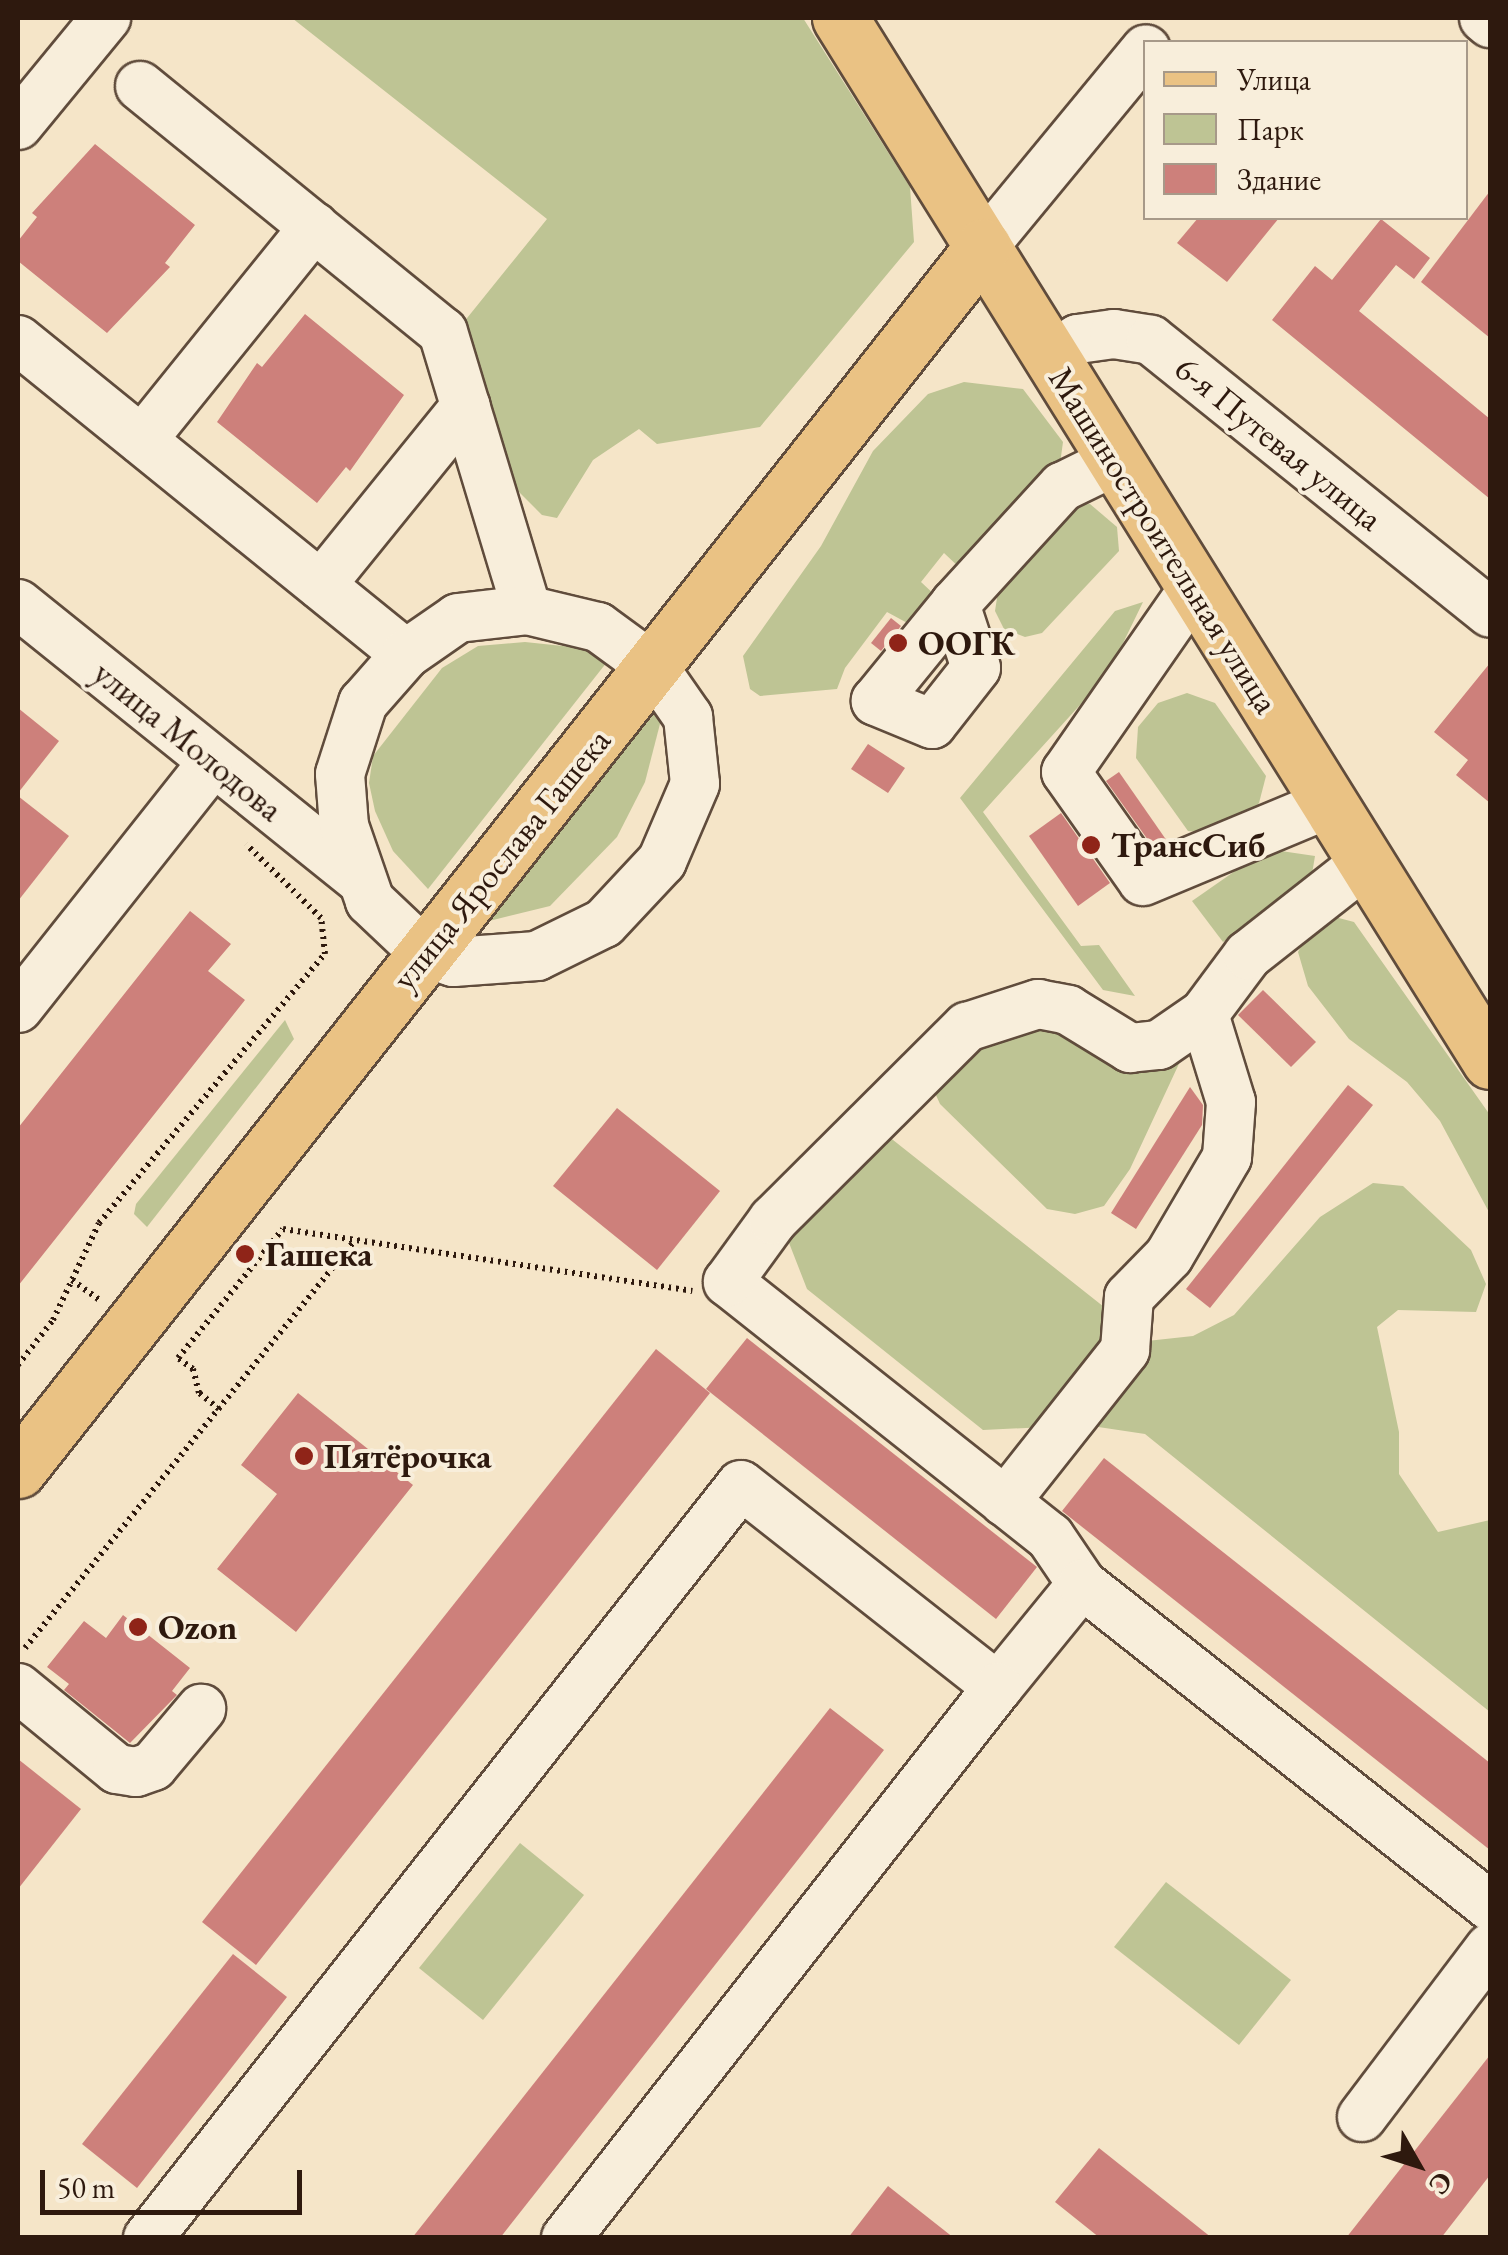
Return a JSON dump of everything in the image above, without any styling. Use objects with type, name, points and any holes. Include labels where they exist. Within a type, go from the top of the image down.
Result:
[{"type":"main road","name":"Машиностроительная улица","points":[[840,18],[1490,1061]]},
{"type":"main road","name":"улица Ярослава Гашека","points":[[18,1470],[983,247]]},
{"type":"street","points":[[18,125],[106,18]]},
{"type":"street","points":[[1152,40],[1171,18]]},
{"type":"street","points":[[1484,18],[1490,23]]},
{"type":"street","points":[[983,247],[1143,53]]},
{"type":"street","points":[[140,86],[444,332],[527,610]]},
{"type":"street","points":[[142,440],[314,227]]},
{"type":"street","name":"6-я Путевая улица","points":[[1051,358],[1078,339],[1114,334],[1150,340],[1490,613]]},
{"type":"street","points":[[18,340],[406,654]]},
{"type":"street","points":[[321,586],[466,406]]},
{"type":"street","points":[[876,701],[955,604],[1062,487],[1114,462]]},
{"type":"street","points":[[1194,588],[1066,772],[1142,881],[1328,804]]},
{"type":"street","name":"улица Молодова","points":[[18,604],[358,877]]},
{"type":"street","points":[[527,610],[598,627],[654,668],[688,717],[695,784],[662,861],[604,923],[537,956],[491,964],[425,953],[370,901],[358,877],[340,774],[363,702],[406,654],[458,618],[527,610]]},
{"type":"street","points":[[18,1008],[213,762]]},
{"type":"street","points":[[1366,863],[1248,956],[1204,1014],[1159,1045],[1130,1048],[1068,1010],[1038,1004],[967,1027],[773,1220],[728,1282],[1050,1537],[1082,1584],[1490,1906]]},
{"type":"street","points":[[1005,1502],[1125,1350],[1128,1297],[1168,1256],[1227,1157],[1232,1102],[1204,1014]]},
{"type":"street","points":[[149,2237],[741,1485],[998,1687]]},
{"type":"street","points":[[566,2238],[1082,1584]]},
{"type":"street","points":[[18,1688],[117,1769],[136,1772],[153,1766],[201,1709]]},
{"type":"street","points":[[1362,2118],[1490,1948]]},
{"type":"path","points":[[18,1365],[53,1320],[99,1223],[325,954],[321,918],[243,841]]},
{"type":"path","points":[[219,1408],[198,1392],[193,1369],[178,1358],[283,1229],[701,1293],[728,1282]]},
{"type":"path","points":[[18,1657],[356,1240]]},
{"type":"green space","points":[[292,18],[803,18],[910,187],[914,242],[760,427],[657,444],[639,429],[593,460],[557,518],[542,515],[498,471],[455,333],[547,219]]},
{"type":"green space","points":[[964,382],[1023,389],[1063,442],[1060,464],[962,570],[944,553],[921,582],[937,597],[911,625],[887,612],[845,668],[837,689],[760,696],[750,689],[743,656],[821,546],[873,451],[928,394]]},
{"type":"green space","points":[[1090,504],[1117,527],[1119,551],[1042,633],[1025,637],[1004,629],[995,611],[999,585],[1075,505]]},
{"type":"green space","points":[[1143,602],[1108,674],[983,812],[1081,946],[1099,945],[1135,996],[1103,990],[960,798],[1115,611]]},
{"type":"green space","points":[[525,642],[591,649],[607,662],[428,889],[393,851],[375,811],[369,783],[373,756],[442,668],[478,646]]},
{"type":"green space","points":[[1187,693],[1215,703],[1266,776],[1259,803],[1242,824],[1214,834],[1188,831],[1136,758],[1138,727],[1158,703]]},
{"type":"green space","points":[[655,708],[661,720],[645,782],[617,837],[550,906],[485,922]]},
{"type":"green space","points":[[1281,851],[1315,856],[1312,874],[1223,942],[1192,901],[1258,855]]},
{"type":"green space","points":[[1335,917],[1354,922],[1490,1115],[1490,1214],[1440,1121],[1407,1082],[1349,1039],[1308,986],[1298,952],[1313,923]]},
{"type":"green space","points":[[285,1020],[294,1039],[147,1227],[134,1214],[136,1204]]},
{"type":"green space","points":[[1007,1023],[1073,1031],[1108,1063],[1139,1067],[1184,1053],[1130,1169],[1104,1206],[1075,1214],[1047,1209],[940,1104],[930,1082]]},
{"type":"green space","points":[[888,1136],[1147,1341],[1193,1336],[1234,1315],[1320,1217],[1373,1183],[1403,1186],[1471,1250],[1486,1284],[1476,1312],[1398,1310],[1377,1327],[1399,1432],[1399,1474],[1438,1532],[1490,1520],[1490,1712],[1145,1434],[1085,1425],[983,1430],[807,1289],[784,1230]]},
{"type":"green space","points":[[520,1843],[584,1895],[483,2020],[419,1968]]},
{"type":"green space","points":[[1166,1882],[1291,1980],[1239,2045],[1114,1947]]},
{"type":"building","points":[[95,144],[195,225],[165,263],[170,267],[107,333],[18,261],[18,241],[37,217],[32,213]]},
{"type":"building","points":[[1490,191],[1490,338],[1421,282]]},
{"type":"building","points":[[1196,220],[1277,220],[1227,282],[1177,243]]},
{"type":"building","points":[[1380,220],[1430,258],[1414,279],[1396,265],[1359,311],[1490,419],[1490,499],[1272,320],[1315,266],[1332,280]]},
{"type":"building","points":[[305,314],[404,395],[350,471],[346,467],[317,503],[217,422],[257,363],[262,367]]},
{"type":"building","points":[[891,618],[901,626],[881,651],[871,643]]},
{"type":"building","points":[[1490,663],[1490,803],[1456,775],[1468,760],[1434,732]]},
{"type":"building","points":[[18,708],[59,741],[18,793]]},
{"type":"building","points":[[868,744],[905,768],[888,793],[851,769]]},
{"type":"building","points":[[1119,772],[1167,841],[1153,847],[1106,781]]},
{"type":"building","points":[[18,796],[69,836],[18,901]]},
{"type":"building","points":[[1061,813],[1110,883],[1078,906],[1029,836]]},
{"type":"building","points":[[190,911],[231,944],[208,971],[245,1000],[18,1286],[18,1128]]},
{"type":"building","points":[[1263,990],[1316,1042],[1291,1067],[1238,1015]]},
{"type":"building","points":[[1348,1085],[1373,1105],[1210,1308],[1186,1289]]},
{"type":"building","points":[[1190,1087],[1203,1105],[1202,1125],[1136,1229],[1111,1213]]},
{"type":"building","points":[[617,1108],[720,1191],[657,1270],[553,1186]]},
{"type":"building","points":[[747,1338],[1037,1567],[996,1619],[706,1389]]},
{"type":"building","points":[[656,1349],[710,1393],[256,1965],[202,1922]]},
{"type":"building","points":[[298,1393],[413,1485],[296,1632],[217,1569],[277,1494],[241,1465]]},
{"type":"building","points":[[1104,1458],[1490,1763],[1490,1850],[1062,1511]]},
{"type":"building","points":[[123,1615],[190,1668],[172,1691],[177,1695],[130,1743],[64,1690],[69,1684],[47,1667],[84,1621],[106,1638]]},
{"type":"building","points":[[830,1708],[884,1750],[500,2238],[412,2238]]},
{"type":"building","points":[[18,1759],[81,1809],[18,1889]]},
{"type":"building","points":[[233,1954],[287,1997],[137,2188],[82,2144]]},
{"type":"building","points":[[1490,2055],[1490,2175],[1441,2238],[1346,2238]]},
{"type":"building","points":[[1099,2148],[1212,2238],[1100,2238],[1055,2202]]},
{"type":"building","points":[[888,2186],[954,2238],[848,2238]]},
{"type":"place","name":"ООГК","points":[[898,643]]},
{"type":"place","name":"ТрансСиб","points":[[1091,845]]},
{"type":"place","name":"Гашека","points":[[245,1254]]},
{"type":"place","name":"Пятёрочка","points":[[304,1456]]},
{"type":"place","name":"Ozon","points":[[138,1627]]}]
